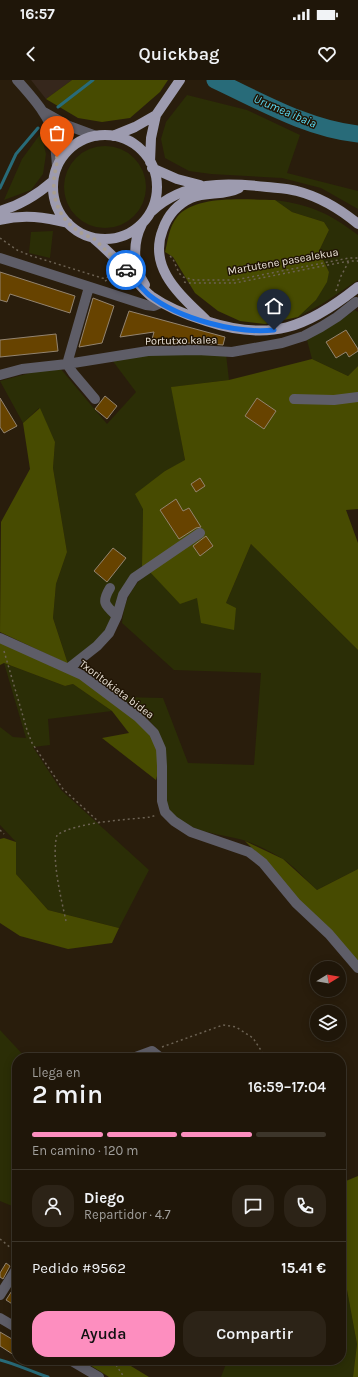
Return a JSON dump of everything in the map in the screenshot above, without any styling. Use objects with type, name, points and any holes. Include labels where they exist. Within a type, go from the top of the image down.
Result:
[{"type":"main road","points":[[151,165],[151,138],[156,115],[180,80]]},
{"type":"main road","points":[[112,136],[135,127],[156,115]]},
{"type":"main road","points":[[96,136],[112,136],[122,138],[145,154],[156,179],[154,201],[150,212],[143,222],[136,228],[119,237],[105,239],[93,238],[86,236],[73,228],[64,219],[57,207],[54,194],[54,181],[57,167],[73,146],[96,136]]},
{"type":"main road","points":[[151,165],[177,179],[204,186]]},
{"type":"main road","points":[[0,211],[22,203],[39,193],[54,181]]},
{"type":"main road","points":[[150,212],[175,194],[194,188],[204,186],[246,185],[303,193],[337,208],[358,224]]},
{"type":"main road","points":[[209,322],[168,279],[161,264],[159,255],[159,241],[164,225],[178,206],[196,196],[233,191],[246,185]]},
{"type":"main road","points":[[0,220],[15,217],[37,217],[68,223]]},
{"type":"main road","points":[[143,222],[135,248],[136,265],[145,286],[160,302]]},
{"type":"main road","points":[[93,238],[120,263],[141,287],[160,302],[175,310],[209,322],[244,330],[274,330],[303,322],[330,307],[358,287]]},
{"type":"street","points":[[17,80],[44,112],[54,139],[57,167]]},
{"type":"street","points":[[44,112],[70,126],[96,136]]},
{"type":"street","points":[[0,258],[88,282],[149,306],[160,302]]},
{"type":"street","points":[[88,282],[67,364],[95,399]]},
{"type":"street","points":[[349,294],[357,303]]},
{"type":"street","name":"Portutxo kalea","points":[[0,375],[22,369],[67,364],[148,351],[197,350],[232,352],[282,343],[304,336],[321,327],[357,303]]},
{"type":"street","points":[[294,399],[334,400],[358,397]]},
{"type":"street","points":[[69,668],[97,646],[109,633],[117,616],[123,595],[134,578],[200,533]]},
{"type":"street","points":[[110,588],[105,596],[105,602],[108,608],[117,616]]},
{"type":"street","name":"Txoritokieta bidea","points":[[1,642],[69,668],[82,675],[138,717],[154,733],[161,748],[162,801],[165,812]]},
{"type":"street","points":[[165,812],[174,821],[191,832],[249,852],[262,863],[296,903],[329,934],[358,968]]},
{"type":"street","points":[[147,1053],[152,1051],[155,1053]]},
{"type":"street","points":[[0,1295],[12,1276]]},
{"type":"street","points":[[0,1318],[12,1325]]},
{"type":"street","points":[[79,1365],[99,1377]]},
{"type":"path","points":[[0,238],[17,250],[28,255],[106,279],[110,276],[113,267],[120,263]]},
{"type":"path","points":[[159,255],[166,254],[170,256],[173,259],[179,273],[188,279],[194,280],[235,280],[349,258],[358,258]]},
{"type":"path","points":[[330,307],[341,276],[349,261]]},
{"type":"path","name":"Martutene pasealekua","points":[[181,280],[188,283],[235,283],[349,261],[358,261]]},
{"type":"path","points":[[88,282],[107,281],[111,278],[120,263]]},
{"type":"path","points":[[1,642],[32,743],[63,790],[100,823]]},
{"type":"path","points":[[66,921],[59,890],[55,843],[57,835],[64,830],[100,823],[151,817],[165,812]]},
{"type":"path","points":[[0,830],[4,834]]},
{"type":"path","points":[[152,1051],[223,1026],[236,1027],[253,1038],[263,1053]]},
{"type":"path","points":[[0,1239],[12,1249]]},
{"type":"path","points":[[116,1365],[124,1377]]},
{"type":"shaded area","points":[[31,80],[72,80],[46,99]]},
{"type":"shaded area","points":[[72,80],[168,80],[160,92],[130,118],[102,122],[78,118],[46,99]]},
{"type":"shaded area","points":[[237,199],[275,200],[292,212],[324,222],[329,230],[319,251],[329,272],[327,282],[316,300],[298,317],[265,324],[240,321],[218,311],[195,293],[173,257],[165,252],[169,234],[177,217],[196,205]]},
{"type":"shaded area","points":[[312,359],[348,376],[358,366],[358,509],[346,510],[358,543],[358,650],[251,544],[226,603],[236,608],[234,630],[201,623],[197,598],[180,604],[149,571],[142,566],[143,509],[135,494],[165,471],[185,460],[171,387],[229,380]]},
{"type":"shaded area","points":[[40,408],[55,442],[53,468],[67,552],[56,584],[53,618],[68,664],[0,632],[1,522],[30,469],[23,423]]},
{"type":"shaded area","points":[[0,641],[82,678],[135,718],[152,735],[158,749],[159,768],[156,780],[102,738],[129,733],[112,711],[73,684],[65,686],[4,663],[0,665]]},
{"type":"shaded area","points":[[4,838],[16,842],[16,874],[48,910],[119,928],[112,943],[68,949],[20,936],[0,923],[0,839]]},
{"type":"shaded area","points":[[245,841],[283,859],[317,890],[358,869],[358,963],[299,903],[266,862]]},
{"type":"shaded area","points":[[358,1176],[358,1377],[353,1377],[357,1344],[346,1290],[346,1181]]},
{"type":"shaded area","points":[[90,1365],[129,1365],[149,1377],[109,1377]]},
{"type":"green space","points":[[187,95],[247,110],[300,135],[287,173],[358,191],[358,209],[321,188],[282,178],[211,174],[189,171],[165,158],[161,139],[166,122]]},
{"type":"green space","points":[[41,133],[46,154],[43,174],[31,190],[4,200],[22,159]]},
{"type":"green space","points":[[97,146],[113,146],[128,153],[139,164],[146,179],[146,195],[143,203],[134,216],[121,225],[113,228],[97,228],[82,221],[71,210],[64,195],[64,179],[71,164],[82,153]]},
{"type":"green space","points":[[275,200],[299,204],[319,211],[338,221],[358,235],[358,280],[322,304],[298,317],[316,300],[329,272],[319,251],[329,230],[324,222],[292,212]]},
{"type":"green space","points":[[53,231],[50,258],[29,253],[31,232]]},
{"type":"green space","points":[[355,310],[358,312],[358,366],[348,376],[312,359],[307,340]]},
{"type":"green space","points":[[164,352],[226,354],[229,380],[172,387],[185,461],[165,471],[143,509],[142,566],[129,578],[109,625],[97,641],[68,664],[53,618],[56,584],[67,552],[53,468],[55,442],[39,408],[23,423],[0,381],[34,372],[60,368],[107,424],[136,392],[112,360]]},
{"type":"green space","points":[[251,544],[358,650],[358,869],[317,890],[296,869],[269,851],[243,840],[211,833],[189,826],[171,813],[165,803],[157,729],[146,717],[121,697],[163,698],[188,763],[254,765],[261,673],[174,670],[122,623],[127,600],[133,588],[149,571],[197,598],[226,603]]},
{"type":"green space","points":[[4,663],[65,686],[73,684],[112,711],[48,719],[50,745],[33,747],[61,790],[149,870],[119,928],[48,910],[16,874],[16,842],[0,825],[0,727],[13,737],[26,738]]},
{"type":"green space","points":[[0,1030],[21,1053],[12,1053],[12,1206],[0,1201]]},
{"type":"green space","points":[[346,1290],[357,1344],[353,1377],[221,1377],[226,1365],[346,1365]]},
{"type":"building","points":[[0,272],[75,296],[70,313],[10,294],[7,302],[0,300]]},
{"type":"building","points":[[93,298],[114,306],[102,343],[79,347]]},
{"type":"building","points":[[129,311],[225,337],[223,345],[197,343],[151,343],[154,332],[120,337]]},
{"type":"building","points":[[346,330],[358,351],[349,357],[346,352],[336,358],[326,342]]},
{"type":"building","points":[[56,334],[58,351],[0,357],[0,340]]},
{"type":"building","points":[[105,396],[117,406],[107,419],[95,409]]},
{"type":"building","points":[[0,398],[17,426],[4,433],[0,427]]},
{"type":"building","points":[[257,398],[276,411],[264,429],[245,416]]},
{"type":"building","points":[[200,478],[205,486],[196,492],[191,484]]},
{"type":"building","points":[[176,499],[183,511],[189,508],[201,527],[196,528],[179,539],[160,510]]},
{"type":"building","points":[[206,536],[213,546],[200,556],[193,546]]},
{"type":"building","points":[[113,548],[126,558],[107,582],[94,571]]},
{"type":"building","points":[[6,1263],[10,1266],[3,1279],[0,1277],[0,1273]]},
{"type":"building","points":[[12,1291],[12,1304],[6,1300]]},
{"type":"building","points":[[0,1332],[12,1339],[12,1354],[0,1346]]},
{"type":"waterway","points":[[58,107],[93,80]]},
{"type":"waterway","name":"Urumea ibaia","points":[[215,80],[267,105],[303,120],[339,131],[358,134]]},
{"type":"waterway","points":[[0,188],[16,154],[38,128]]},
{"type":"waterway","points":[[0,1360],[12,1364]]},
{"type":"waterway","points":[[15,1365],[48,1377]]},
{"type":"way so far","points":[[57,157],[54,194],[57,207],[64,219],[73,228],[86,236],[93,238],[126,270]]},
{"type":"route","points":[[126,270],[150,295],[166,306],[192,317],[234,329],[254,331],[274,330]]}]
